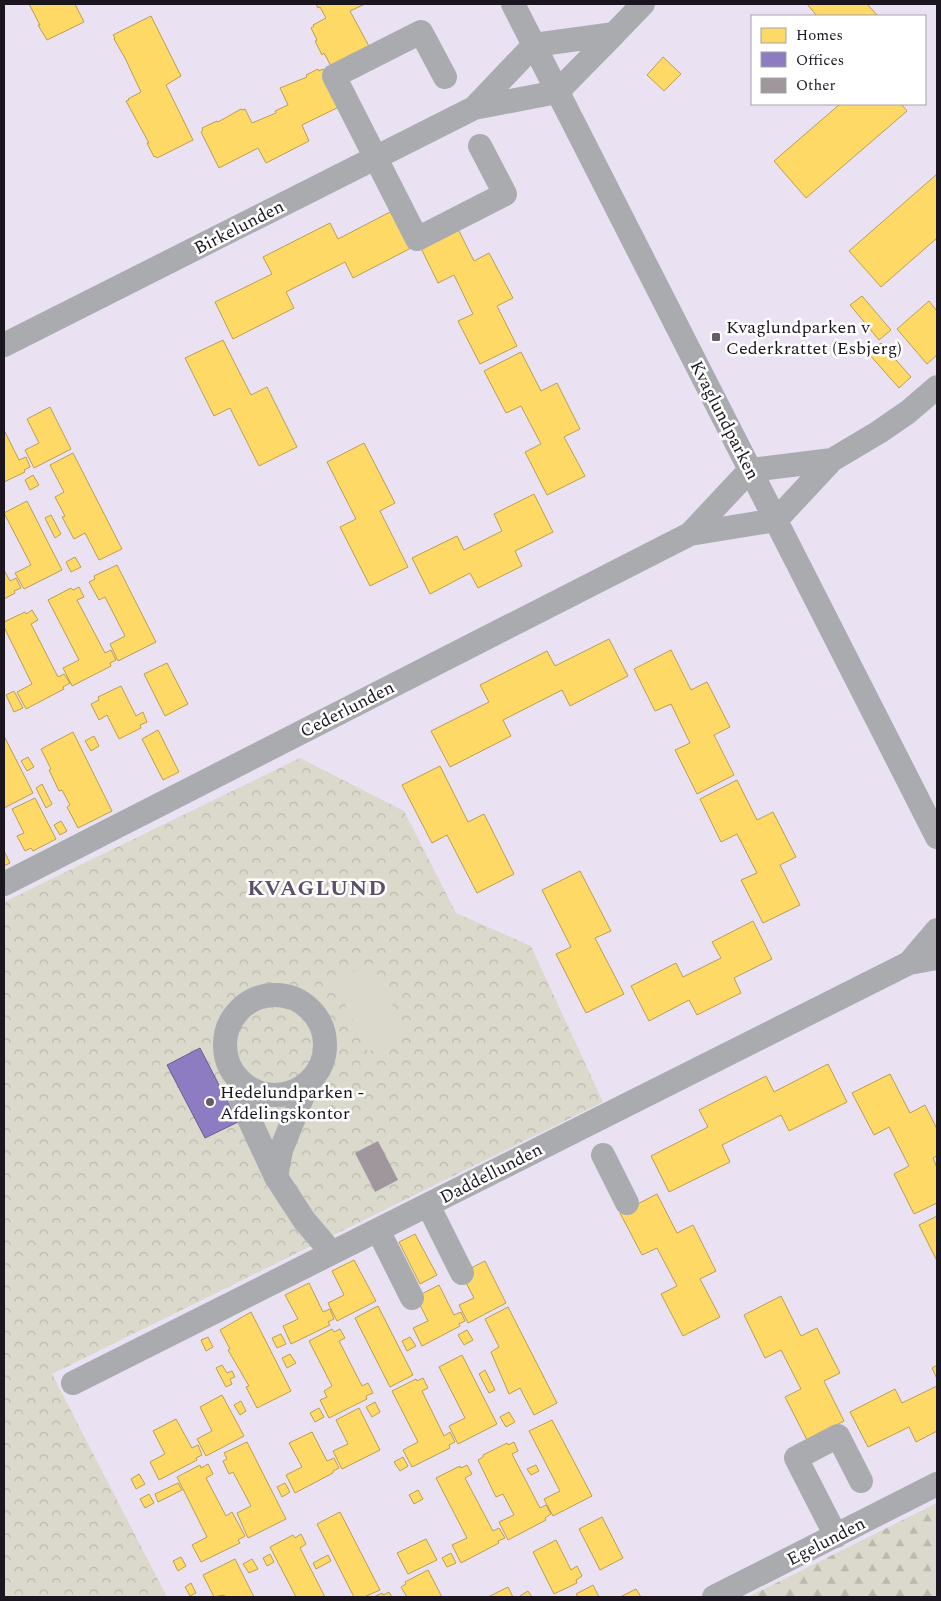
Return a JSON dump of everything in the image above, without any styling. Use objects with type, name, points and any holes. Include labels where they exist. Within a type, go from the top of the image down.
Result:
[{"type":"street","name":"Kvaglundparken","points":[[513,4],[937,837]]},
{"type":"street","points":[[557,92],[643,4]]},
{"type":"street","points":[[445,77],[422,32],[334,76],[417,239],[505,194],[480,146]]},
{"type":"street","points":[[534,45],[614,34]]},
{"type":"street","name":"Birkelunden","points":[[474,108],[534,45]]},
{"type":"street","name":"Birkelunden","points":[[4,345],[474,108],[557,92]]},
{"type":"street","points":[[776,520],[832,460],[908,412],[937,387]]},
{"type":"street","points":[[750,470],[832,460]]},
{"type":"street","name":"Cederlunden","points":[[690,534],[750,470]]},
{"type":"street","name":"Cederlunden","points":[[4,884],[690,534],[776,520]]},
{"type":"street","name":"Daddellunden","points":[[909,963],[937,930]]},
{"type":"street","name":"Daddellunden","points":[[73,1383],[909,963],[937,958]]},
{"type":"street","points":[[272,994],[285,995],[298,1000],[308,1007],[317,1017],[323,1028],[325,1040],[324,1058],[316,1074],[308,1083],[298,1090],[274,1095],[251,1089],[241,1082],[233,1072],[226,1054],[226,1035],[230,1022],[237,1011],[259,997],[272,994]]},
{"type":"street","points":[[241,1082],[238,1095],[276,1177],[304,1220],[332,1253]]},
{"type":"street","points":[[276,1177],[281,1150],[308,1083]]},
{"type":"street","points":[[603,1155],[627,1202]]},
{"type":"street","points":[[428,1205],[462,1273]]},
{"type":"street","points":[[378,1230],[412,1298]]},
{"type":"street","points":[[836,1536],[796,1458],[838,1436],[861,1481]]},
{"type":"street","name":"Egelunden","points":[[714,1597],[937,1484]]},
{"type":"green space","points":[[300,758],[404,811],[456,913],[531,946],[603,1102],[52,1374],[167,1597],[4,1597],[4,902]]},
{"type":"green space","points":[[372,963],[406,1033],[368,1052],[334,981]]},
{"type":"green space","points":[[937,1503],[937,1597],[748,1597]]},
{"type":"building: Homes","points":[[29,4],[75,4],[84,22],[47,40]]},
{"type":"building: Homes","points":[[316,4],[365,4],[350,11],[371,50],[331,66],[324,53],[322,55],[311,28],[326,18],[320,7],[318,8]]},
{"type":"building: Homes","points":[[807,4],[867,4],[877,15],[816,15]]},
{"type":"building: Homes","points":[[151,16],[181,76],[166,85],[193,140],[157,158],[154,157],[147,143],[149,143],[126,101],[141,92],[113,35]]},
{"type":"building: Homes","points":[[663,57],[681,74],[664,91],[647,75]]},
{"type":"building: Homes","points":[[318,69],[319,71],[323,69],[341,106],[302,125],[309,141],[266,163],[258,148],[219,168],[201,132],[202,128],[218,122],[241,109],[245,109],[252,123],[276,113],[275,111],[288,105],[280,88],[307,77],[306,75]]},
{"type":"building: Homes","points":[[839,105],[902,105],[907,111],[806,198],[774,161]]},
{"type":"building: Homes","points":[[937,174],[937,238],[881,287],[849,251]]},
{"type":"building: Homes","points":[[392,211],[411,248],[353,278],[345,262],[286,292],[294,308],[233,339],[215,302],[272,274],[263,257],[330,223],[338,239]]},
{"type":"building: Homes","points":[[454,221],[474,261],[489,253],[513,298],[497,306],[517,346],[480,364],[458,321],[473,314],[454,275],[438,283],[417,240]]},
{"type":"building: Homes","points":[[862,296],[891,330],[879,340],[850,305]]},
{"type":"building: Homes","points":[[929,301],[937,311],[937,355],[927,364],[897,329]]},
{"type":"building: Homes","points":[[223,340],[251,395],[267,387],[297,447],[259,466],[230,408],[214,416],[185,358]]},
{"type":"building: Homes","points":[[881,343],[911,377],[899,388],[868,353]]},
{"type":"building: Homes","points":[[521,352],[541,391],[557,383],[580,429],[564,437],[585,476],[547,495],[525,452],[541,444],[521,406],[506,413],[484,371]]},
{"type":"building: Homes","points":[[50,407],[71,449],[34,468],[25,450],[39,443],[27,419]]},
{"type":"building: Homes","points":[[4,430],[19,460],[26,457],[30,467],[24,470],[25,472],[4,482]]},
{"type":"building: Homes","points":[[364,443],[395,503],[380,511],[408,567],[370,586],[340,527],[356,519],[327,462]]},
{"type":"building: Homes","points":[[73,453],[122,549],[99,560],[85,533],[74,539],[62,517],[65,516],[55,497],[64,492],[50,465]]},
{"type":"building: Homes","points":[[33,475],[39,485],[30,490],[25,480]]},
{"type":"building: Homes","points":[[534,494],[553,532],[515,551],[522,566],[478,588],[470,573],[430,594],[412,558],[457,536],[464,550],[502,531],[494,514]]},
{"type":"building: Homes","points":[[27,501],[62,570],[24,589],[15,573],[31,565],[4,513]]},
{"type":"building: Homes","points":[[51,515],[61,534],[55,538],[45,518]]},
{"type":"building: Homes","points":[[75,557],[81,567],[71,572],[66,562]]},
{"type":"building: Homes","points":[[117,565],[156,642],[118,661],[110,644],[125,636],[105,597],[99,600],[89,582],[95,579],[94,576]]},
{"type":"building: Homes","points":[[4,570],[10,581],[16,578],[21,588],[4,599]]},
{"type":"building: Homes","points":[[79,587],[84,597],[77,600],[105,653],[111,650],[116,660],[110,663],[111,666],[72,686],[63,668],[79,660],[48,600],[71,588],[73,590]]},
{"type":"building: Homes","points":[[32,610],[38,620],[31,624],[58,677],[64,674],[70,683],[63,687],[64,689],[26,709],[17,692],[32,684],[4,627],[4,622]]},
{"type":"building: Homes","points":[[609,639],[628,676],[570,706],[562,690],[503,720],[511,736],[450,767],[431,731],[489,702],[480,685],[547,651],[555,666]]},
{"type":"building: Homes","points":[[671,650],[691,690],[707,682],[730,727],[714,735],[734,775],[697,794],[675,750],[690,743],[671,704],[655,711],[634,669]]},
{"type":"building: Homes","points":[[167,663],[188,704],[165,716],[144,674]]},
{"type":"building: Homes","points":[[121,686],[136,716],[143,712],[147,722],[140,725],[141,728],[119,739],[107,715],[99,720],[91,704],[99,700],[98,697]]},
{"type":"building: Homes","points":[[14,691],[23,708],[14,712],[6,695]]},
{"type":"building: Homes","points":[[158,730],[179,772],[163,780],[142,739]]},
{"type":"building: Homes","points":[[73,732],[112,811],[78,828],[67,807],[70,805],[62,790],[59,791],[41,749]]},
{"type":"building: Homes","points":[[4,736],[33,793],[4,808]]},
{"type":"building: Homes","points":[[94,736],[99,746],[91,751],[85,741]]},
{"type":"building: Homes","points":[[28,757],[34,767],[27,771],[21,761]]},
{"type":"building: Homes","points":[[440,766],[468,822],[484,814],[514,874],[477,893],[447,835],[432,843],[402,785]]},
{"type":"building: Homes","points":[[737,780],[757,820],[773,812],[796,857],[780,865],[800,905],[763,923],[741,880],[757,873],[737,834],[721,842],[700,799]]},
{"type":"building: Homes","points":[[42,784],[52,804],[46,808],[36,788]]},
{"type":"building: Homes","points":[[35,798],[56,839],[33,851],[31,848],[25,851],[17,836],[24,833],[12,809]]},
{"type":"building: Homes","points":[[61,821],[67,831],[60,835],[54,825]]},
{"type":"building: Homes","points":[[4,851],[10,863],[4,866]]},
{"type":"building: Homes","points":[[580,871],[611,931],[595,938],[624,994],[586,1013],[556,954],[571,947],[542,890]]},
{"type":"building: Homes","points":[[753,921],[772,959],[734,978],[741,993],[697,1015],[689,1000],[649,1021],[631,986],[676,963],[683,977],[721,958],[712,942]]},
{"type":"building: Homes","points":[[828,1064],[847,1102],[789,1131],[781,1115],[722,1145],[730,1162],[669,1192],[651,1156],[708,1127],[699,1110],[766,1076],[774,1092]]},
{"type":"building: Homes","points":[[890,1074],[910,1113],[925,1105],[937,1129],[937,1156],[933,1158],[937,1168],[937,1203],[914,1214],[894,1174],[909,1166],[889,1127],[874,1135],[852,1093]]},
{"type":"building: Homes","points":[[657,1194],[677,1233],[693,1225],[716,1271],[700,1279],[720,1317],[683,1336],[661,1294],[677,1286],[657,1248],[642,1255],[620,1213]]},
{"type":"building: Homes","points":[[937,1216],[937,1261],[919,1225]]},
{"type":"building: Homes","points":[[415,1234],[437,1275],[420,1284],[399,1242]]},
{"type":"building: Homes","points":[[354,1260],[376,1301],[337,1321],[328,1303],[344,1295],[332,1271]]},
{"type":"building: Homes","points":[[485,1261],[506,1303],[468,1323],[459,1305],[474,1298],[461,1273]]},
{"type":"building: Homes","points":[[309,1283],[323,1312],[330,1309],[334,1319],[328,1322],[330,1325],[291,1344],[283,1326],[298,1319],[285,1295]]},
{"type":"building: Homes","points":[[439,1285],[454,1315],[461,1312],[465,1321],[459,1324],[460,1326],[422,1346],[413,1328],[428,1321],[416,1297]]},
{"type":"building: Homes","points":[[781,1296],[801,1336],[817,1328],[840,1373],[824,1381],[844,1421],[807,1440],[785,1397],[801,1389],[781,1350],[765,1358],[744,1315]]},
{"type":"building: Homes","points":[[378,1306],[413,1375],[390,1387],[355,1318]]},
{"type":"building: Homes","points":[[508,1307],[557,1403],[534,1415],[520,1388],[509,1394],[491,1352],[499,1347],[485,1319]]},
{"type":"building: Homes","points":[[251,1312],[291,1391],[257,1408],[246,1387],[249,1386],[228,1350],[230,1349],[220,1330]]},
{"type":"building: Homes","points":[[332,1329],[334,1332],[340,1329],[345,1338],[339,1341],[362,1386],[368,1383],[373,1393],[366,1396],[367,1399],[329,1418],[320,1400],[327,1397],[324,1391],[332,1386],[309,1341]]},
{"type":"building: Homes","points":[[467,1330],[473,1340],[464,1345],[458,1335]]},
{"type":"building: Homes","points":[[281,1334],[286,1344],[277,1348],[272,1338]]},
{"type":"building: Homes","points":[[208,1337],[213,1347],[206,1351],[201,1340]]},
{"type":"building: Homes","points":[[410,1337],[416,1346],[407,1351],[402,1341]]},
{"type":"building: Homes","points":[[290,1354],[296,1363],[287,1368],[282,1358]]},
{"type":"building: Homes","points":[[462,1355],[497,1424],[458,1444],[449,1426],[465,1418],[439,1367]]},
{"type":"building: Homes","points":[[222,1365],[227,1373],[232,1371],[235,1377],[230,1379],[232,1384],[226,1387],[216,1368]]},
{"type":"building: Homes","points":[[937,1365],[937,1379],[932,1368]]},
{"type":"building: Homes","points":[[485,1370],[495,1390],[489,1393],[479,1374]]},
{"type":"building: Homes","points":[[423,1378],[428,1388],[422,1391],[444,1436],[450,1432],[455,1442],[449,1445],[450,1448],[412,1467],[403,1450],[418,1442],[392,1391],[416,1379],[417,1381]]},
{"type":"building: Homes","points":[[937,1386],[937,1431],[916,1442],[909,1427],[868,1447],[850,1412],[895,1389],[902,1403]]},
{"type":"building: Homes","points":[[222,1395],[244,1436],[206,1456],[197,1439],[212,1431],[200,1407]]},
{"type":"building: Homes","points":[[241,1401],[246,1411],[240,1415],[234,1405]]},
{"type":"building: Homes","points":[[375,1402],[380,1412],[372,1417],[366,1407]]},
{"type":"building: Homes","points":[[319,1408],[324,1417],[315,1422],[310,1413]]},
{"type":"building: Homes","points":[[359,1408],[380,1450],[342,1469],[333,1451],[348,1444],[336,1420]]},
{"type":"building: Homes","points":[[509,1412],[515,1422],[506,1427],[500,1417]]},
{"type":"building: Homes","points":[[176,1419],[192,1448],[198,1445],[202,1455],[196,1458],[197,1460],[159,1480],[150,1462],[165,1454],[153,1431]]},
{"type":"building: Homes","points":[[552,1420],[592,1496],[553,1516],[544,1499],[560,1491],[529,1431]]},
{"type":"building: Homes","points":[[312,1432],[327,1461],[334,1458],[339,1468],[295,1493],[286,1475],[302,1467],[289,1443]]},
{"type":"building: Homes","points":[[247,1442],[286,1519],[248,1538],[237,1513],[251,1506],[233,1472],[229,1474],[223,1461],[227,1459],[224,1453]]},
{"type":"building: Homes","points":[[514,1442],[518,1451],[512,1454],[540,1508],[546,1505],[551,1514],[545,1518],[546,1520],[508,1540],[499,1522],[514,1515],[503,1494],[496,1497],[478,1460],[483,1455],[507,1443],[508,1445]]},
{"type":"building: Homes","points":[[403,1457],[408,1466],[400,1471],[394,1462]]},
{"type":"building: Homes","points":[[208,1464],[213,1474],[206,1478],[226,1516],[232,1512],[245,1536],[238,1540],[240,1543],[201,1562],[192,1545],[207,1537],[177,1477],[200,1465],[201,1468]]},
{"type":"building: Homes","points":[[467,1465],[472,1474],[465,1478],[493,1531],[499,1528],[505,1538],[461,1563],[452,1545],[467,1538],[436,1478],[460,1466],[461,1468]]},
{"type":"building: Homes","points":[[536,1465],[539,1471],[531,1475],[527,1469]]},
{"type":"building: Homes","points":[[139,1474],[145,1484],[136,1489],[131,1479]]},
{"type":"building: Homes","points":[[178,1483],[182,1490],[158,1502],[155,1494]]},
{"type":"building: Homes","points":[[285,1483],[290,1492],[282,1497],[277,1487]]},
{"type":"building: Homes","points":[[418,1490],[423,1499],[414,1504],[409,1495]]},
{"type":"building: Homes","points":[[149,1494],[154,1503],[145,1508],[140,1499]]},
{"type":"building: Homes","points":[[340,1512],[380,1590],[364,1597],[354,1597],[317,1524]]},
{"type":"building: Homes","points":[[602,1517],[623,1558],[600,1570],[579,1529]]},
{"type":"building: Homes","points":[[301,1534],[306,1544],[300,1548],[325,1597],[296,1597],[270,1547],[293,1535],[295,1538]]},
{"type":"building: Homes","points":[[426,1539],[437,1560],[408,1574],[397,1553]]},
{"type":"building: Homes","points":[[556,1540],[571,1570],[577,1566],[582,1576],[576,1580],[577,1583],[554,1594],[533,1552]]},
{"type":"building: Homes","points":[[451,1553],[456,1563],[447,1567],[442,1558]]},
{"type":"building: Homes","points":[[270,1554],[274,1562],[267,1566],[263,1558]]},
{"type":"building: Homes","points":[[328,1555],[331,1561],[316,1569],[313,1563]]},
{"type":"building: Homes","points":[[181,1557],[186,1566],[178,1571],[173,1561]]},
{"type":"building: Homes","points":[[235,1559],[254,1597],[225,1597],[224,1595],[214,1597],[203,1575]]},
{"type":"building: Homes","points":[[252,1559],[258,1569],[249,1573],[243,1564]]},
{"type":"building: Homes","points":[[428,1570],[442,1597],[407,1597],[401,1587],[406,1584],[405,1582]]},
{"type":"building: Homes","points":[[191,1583],[196,1593],[190,1596],[185,1587]]},
{"type":"building: Homes","points":[[593,1585],[599,1597],[578,1597],[576,1594]]},
{"type":"building: Homes","points":[[508,1587],[513,1597],[488,1597]]},
{"type":"building: Homes","points":[[636,1589],[641,1597],[620,1597]]},
{"type":"building: Homes","points":[[528,1591],[532,1597],[520,1596]]},
{"type":"building: Homes","points":[[389,1592],[392,1597],[374,1597],[382,1593],[383,1595]]},
{"type":"building: Offices","points":[[200,1048],[238,1122],[205,1138],[167,1065]]},
{"type":"building: Other","points":[[378,1141],[398,1180],[375,1192],[355,1153]]},
{"type":"place","name":"Kvaglundparken v Cederkrattet (Esbjerg)","points":[[716,337]]},
{"type":"place","name":"Hedelundparken - Afdelingskontor","points":[[210,1102]]},
{"type":"district","name":"KVAGLUND","points":[[317,887]]}]
